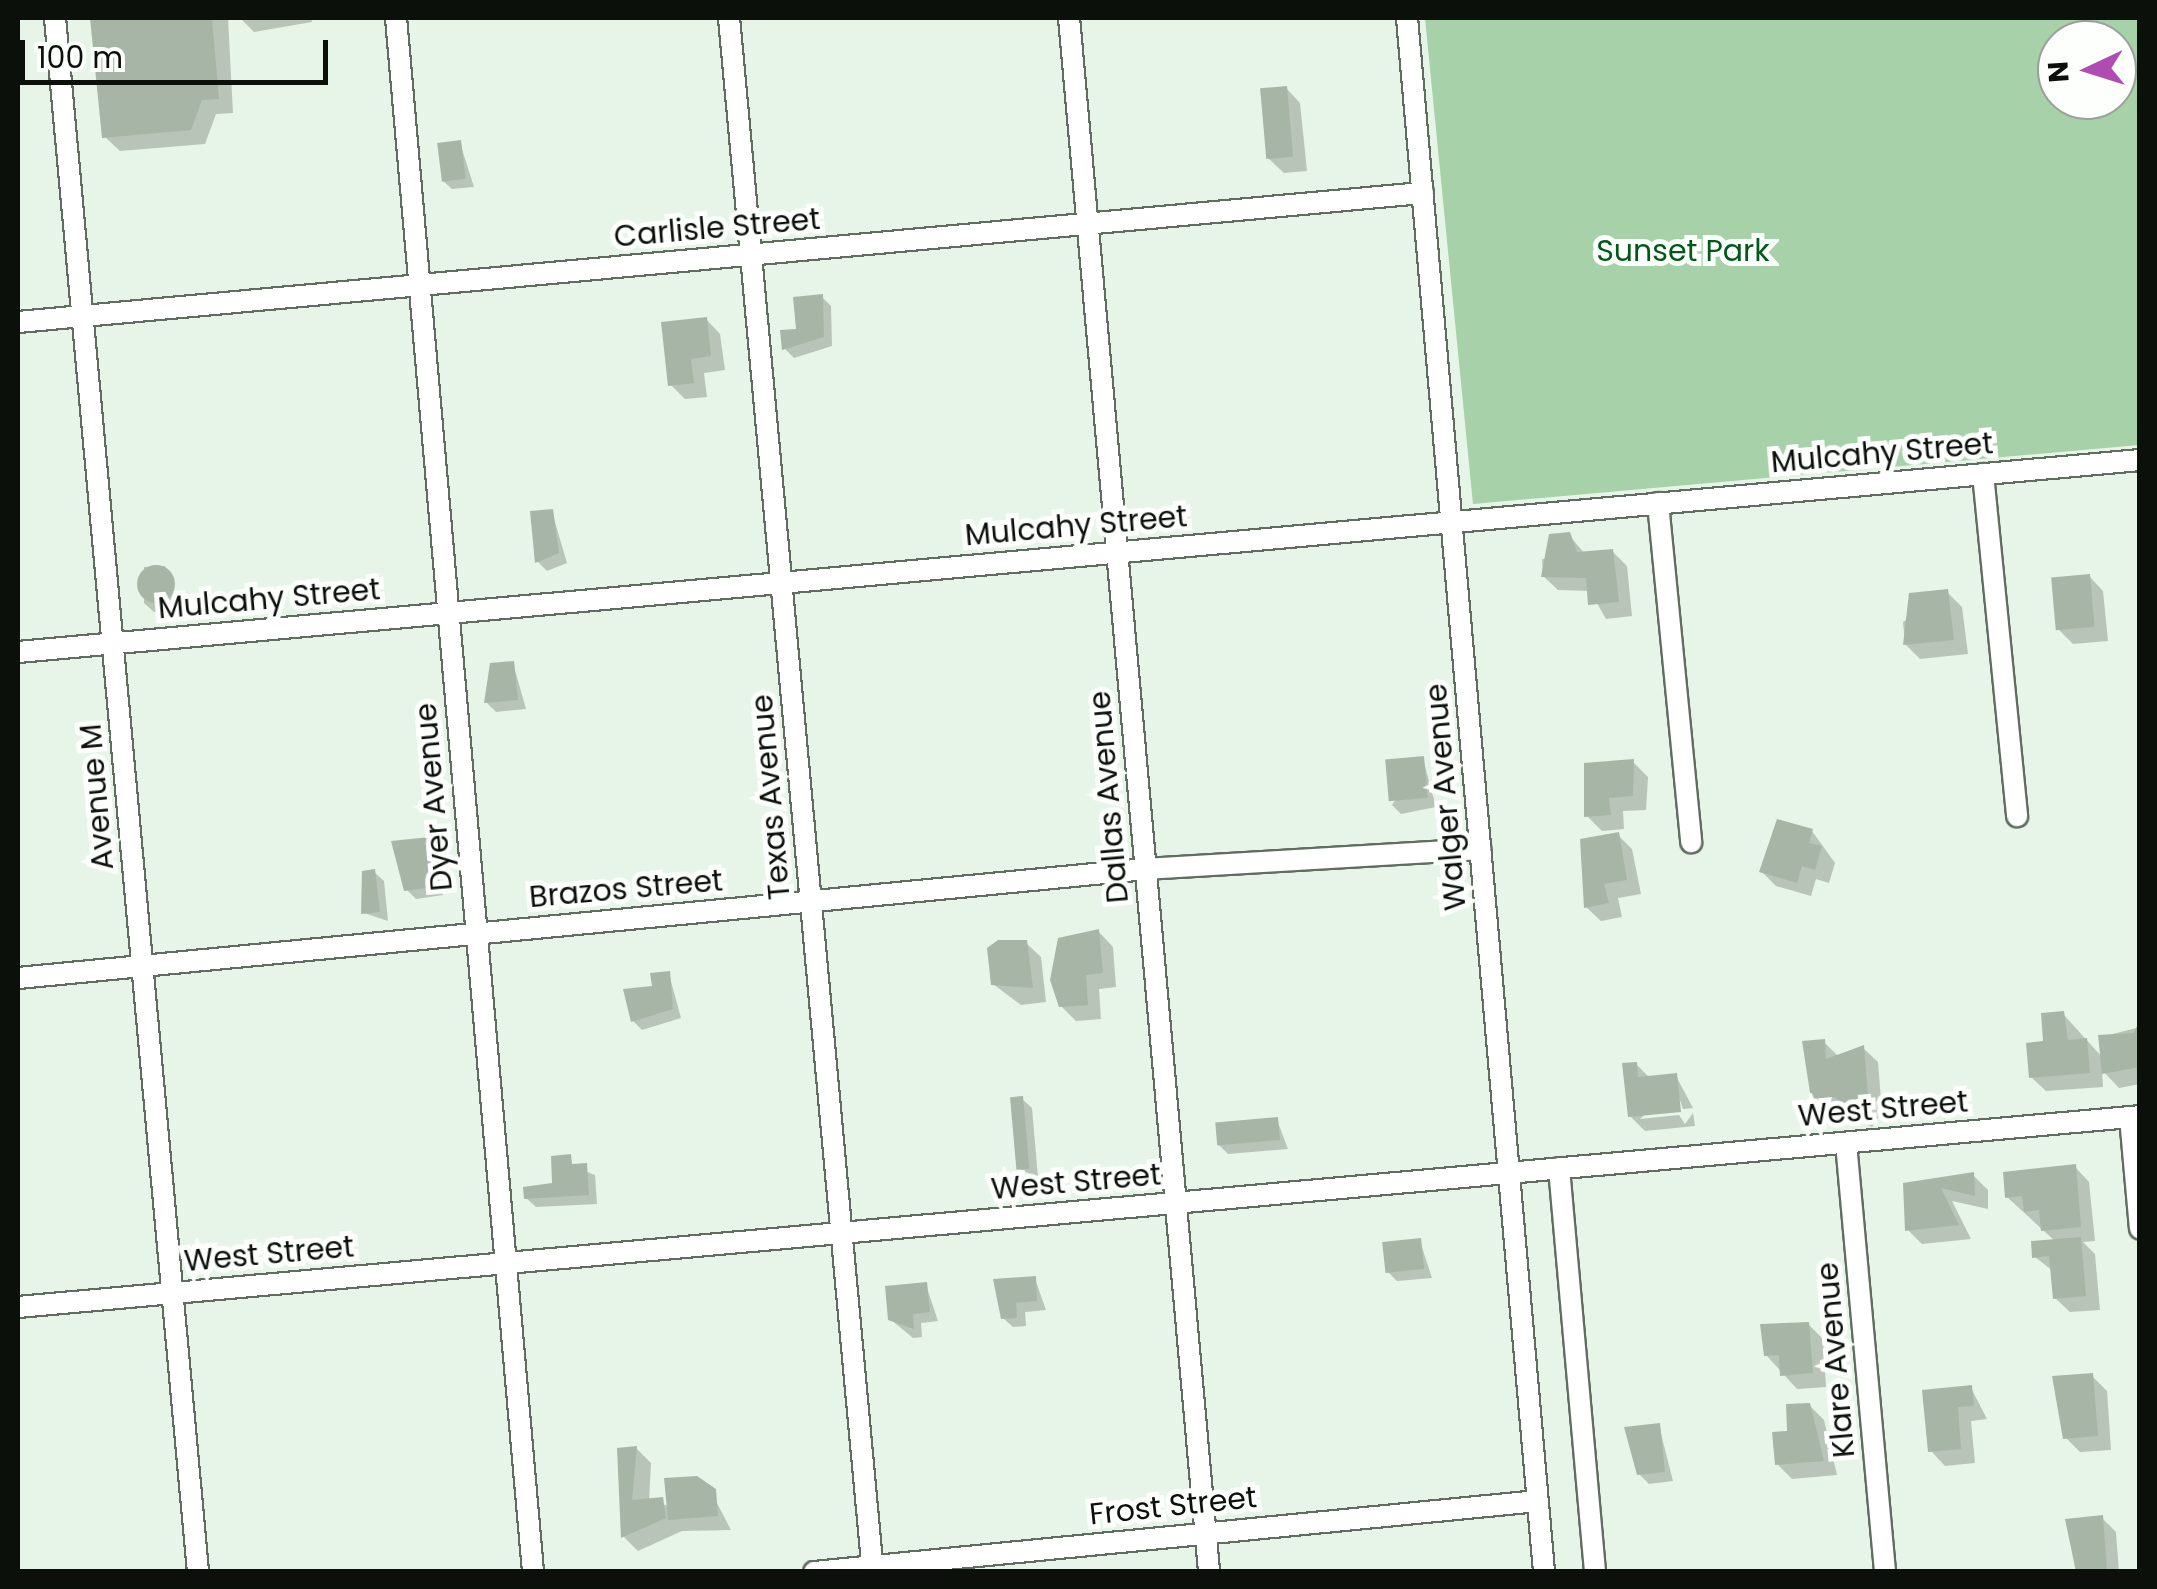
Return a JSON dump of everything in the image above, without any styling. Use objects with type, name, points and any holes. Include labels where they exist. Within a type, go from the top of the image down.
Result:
[{"type":"street","name":"Avenue M","points":[[55,18],[198,1572]]},
{"type":"street","name":"Dyer Avenue","points":[[396,18],[534,1572]]},
{"type":"street","name":"Texas Avenue","points":[[729,18],[872,1569]]},
{"type":"street","name":"Dallas Avenue","points":[[1069,18],[1210,1572]]},
{"type":"street","name":"Walger Avenue","points":[[1407,18],[1544,1572]]},
{"type":"street","name":"Carlisle Street","points":[[18,322],[1422,193]]},
{"type":"street","name":"Mulcahy Street","points":[[18,652],[2140,460]]},
{"type":"street","points":[[1983,474],[2016,816]]},
{"type":"street","points":[[1658,504],[1691,842]]},
{"type":"street","name":"Brazos Street","points":[[18,978],[1146,869],[1480,849]]},
{"type":"street","points":[[2135,1116],[2140,1229]]},
{"type":"street","name":"West Street","points":[[18,1306],[2135,1116]]},
{"type":"street","name":"Klare Avenue","points":[[1846,1142],[1885,1572]]},
{"type":"street","points":[[1559,1168],[1595,1572]]},
{"type":"street","name":"Frost Street","points":[[814,1572],[1538,1501]]},
{"type":"green space","name":"Sunset Park","points":[[1425,18],[2139,18],[2139,445],[1473,504]]},
{"type":"building","points":[[90,18],[212,18],[219,99],[202,100],[191,130],[102,138]]},
{"type":"building","points":[[1287,86],[1293,157],[1266,159],[1260,88]]},
{"type":"building","points":[[461,140],[466,179],[442,182],[437,143]]},
{"type":"building","points":[[823,294],[824,337],[782,350],[780,330],[796,329],[793,297]]},
{"type":"building","points":[[707,317],[711,356],[691,359],[694,383],[668,386],[661,322]]},
{"type":"building","points":[[553,509],[559,553],[535,563],[530,511]]},
{"type":"building","points":[[1570,532],[1577,552],[1613,549],[1619,602],[1588,605],[1586,578],[1541,577],[1549,534]]},
{"type":"building","points":[[156,565],[169,571],[175,584],[169,597],[156,603],[143,597],[137,584],[143,571]]},
{"type":"building","points":[[2090,574],[2095,627],[2056,630],[2051,577]]},
{"type":"building","points":[[1948,589],[1954,640],[1903,645],[1909,593]]},
{"type":"building","points":[[514,661],[518,700],[484,703],[490,663]]},
{"type":"building","points":[[1424,756],[1428,798],[1389,801],[1385,759]]},
{"type":"building","points":[[1634,759],[1633,796],[1609,798],[1611,815],[1584,817],[1584,763]]},
{"type":"building","points":[[1777,819],[1813,829],[1809,843],[1822,846],[1815,870],[1802,866],[1797,883],[1759,872]]},
{"type":"building","points":[[1619,832],[1627,880],[1604,884],[1609,903],[1584,908],[1580,839]]},
{"type":"building","points":[[430,837],[434,887],[404,891],[391,841]]},
{"type":"building","points":[[375,869],[380,912],[361,914],[362,871]]},
{"type":"building","points":[[1099,929],[1103,973],[1086,975],[1088,1005],[1059,1007],[1050,980],[1058,938]]},
{"type":"building","points":[[998,940],[1027,940],[1033,988],[991,985],[987,948]]},
{"type":"building","points":[[670,971],[673,1009],[631,1022],[623,989],[652,986],[650,973]]},
{"type":"building","points":[[2064,1011],[2068,1040],[2087,1038],[2090,1073],[2029,1078],[2026,1043],[2043,1041],[2041,1013]]},
{"type":"building","points":[[2140,1019],[2140,1067],[2102,1074],[2098,1035],[2134,1033]]},
{"type":"building","points":[[1825,1039],[1826,1059],[1864,1045],[1868,1097],[1856,1114],[1834,1097],[1811,1099],[1802,1041]]},
{"type":"building","points":[[1637,1062],[1638,1077],[1677,1073],[1681,1112],[1628,1117],[1622,1063]]},
{"type":"building","points":[[1023,1096],[1029,1169],[1016,1170],[1010,1097]]},
{"type":"building","points":[[1278,1117],[1280,1140],[1217,1145],[1215,1122]]},
{"type":"building","points":[[571,1154],[572,1164],[587,1163],[589,1195],[524,1199],[523,1187],[552,1183],[551,1156]]},
{"type":"building","points":[[2076,1164],[2081,1227],[2041,1231],[2039,1210],[2024,1212],[2022,1196],[2005,1198],[2003,1172]]},
{"type":"building","points":[[1974,1172],[1975,1196],[1941,1188],[1959,1225],[1905,1231],[1903,1183]]},
{"type":"building","points":[[2081,1237],[2086,1296],[2053,1299],[2049,1256],[2032,1258],[2031,1241]]},
{"type":"building","points":[[1421,1238],[1424,1269],[1385,1273],[1382,1242]]},
{"type":"building","points":[[1036,1276],[1037,1301],[1016,1303],[1017,1318],[1001,1319],[993,1279]]},
{"type":"building","points":[[927,1282],[930,1312],[913,1314],[914,1329],[888,1320],[885,1286]]},
{"type":"building","points":[[1809,1322],[1813,1373],[1780,1376],[1779,1355],[1764,1356],[1760,1324]]},
{"type":"building","points":[[2093,1373],[2098,1436],[2063,1439],[2052,1376]]},
{"type":"building","points":[[1972,1385],[1974,1406],[1958,1407],[1961,1449],[1928,1452],[1922,1390]]},
{"type":"building","points":[[1810,1403],[1824,1461],[1775,1465],[1772,1432],[1787,1431],[1786,1404]]},
{"type":"building","points":[[1660,1423],[1665,1472],[1637,1475],[1624,1427]]},
{"type":"building","points":[[637,1446],[632,1500],[663,1497],[666,1518],[621,1538],[617,1448]]},
{"type":"building","points":[[697,1476],[716,1489],[718,1516],[668,1520],[664,1478]]},
{"type":"building","points":[[2103,1515],[2107,1572],[2076,1572],[2065,1519]]}]
